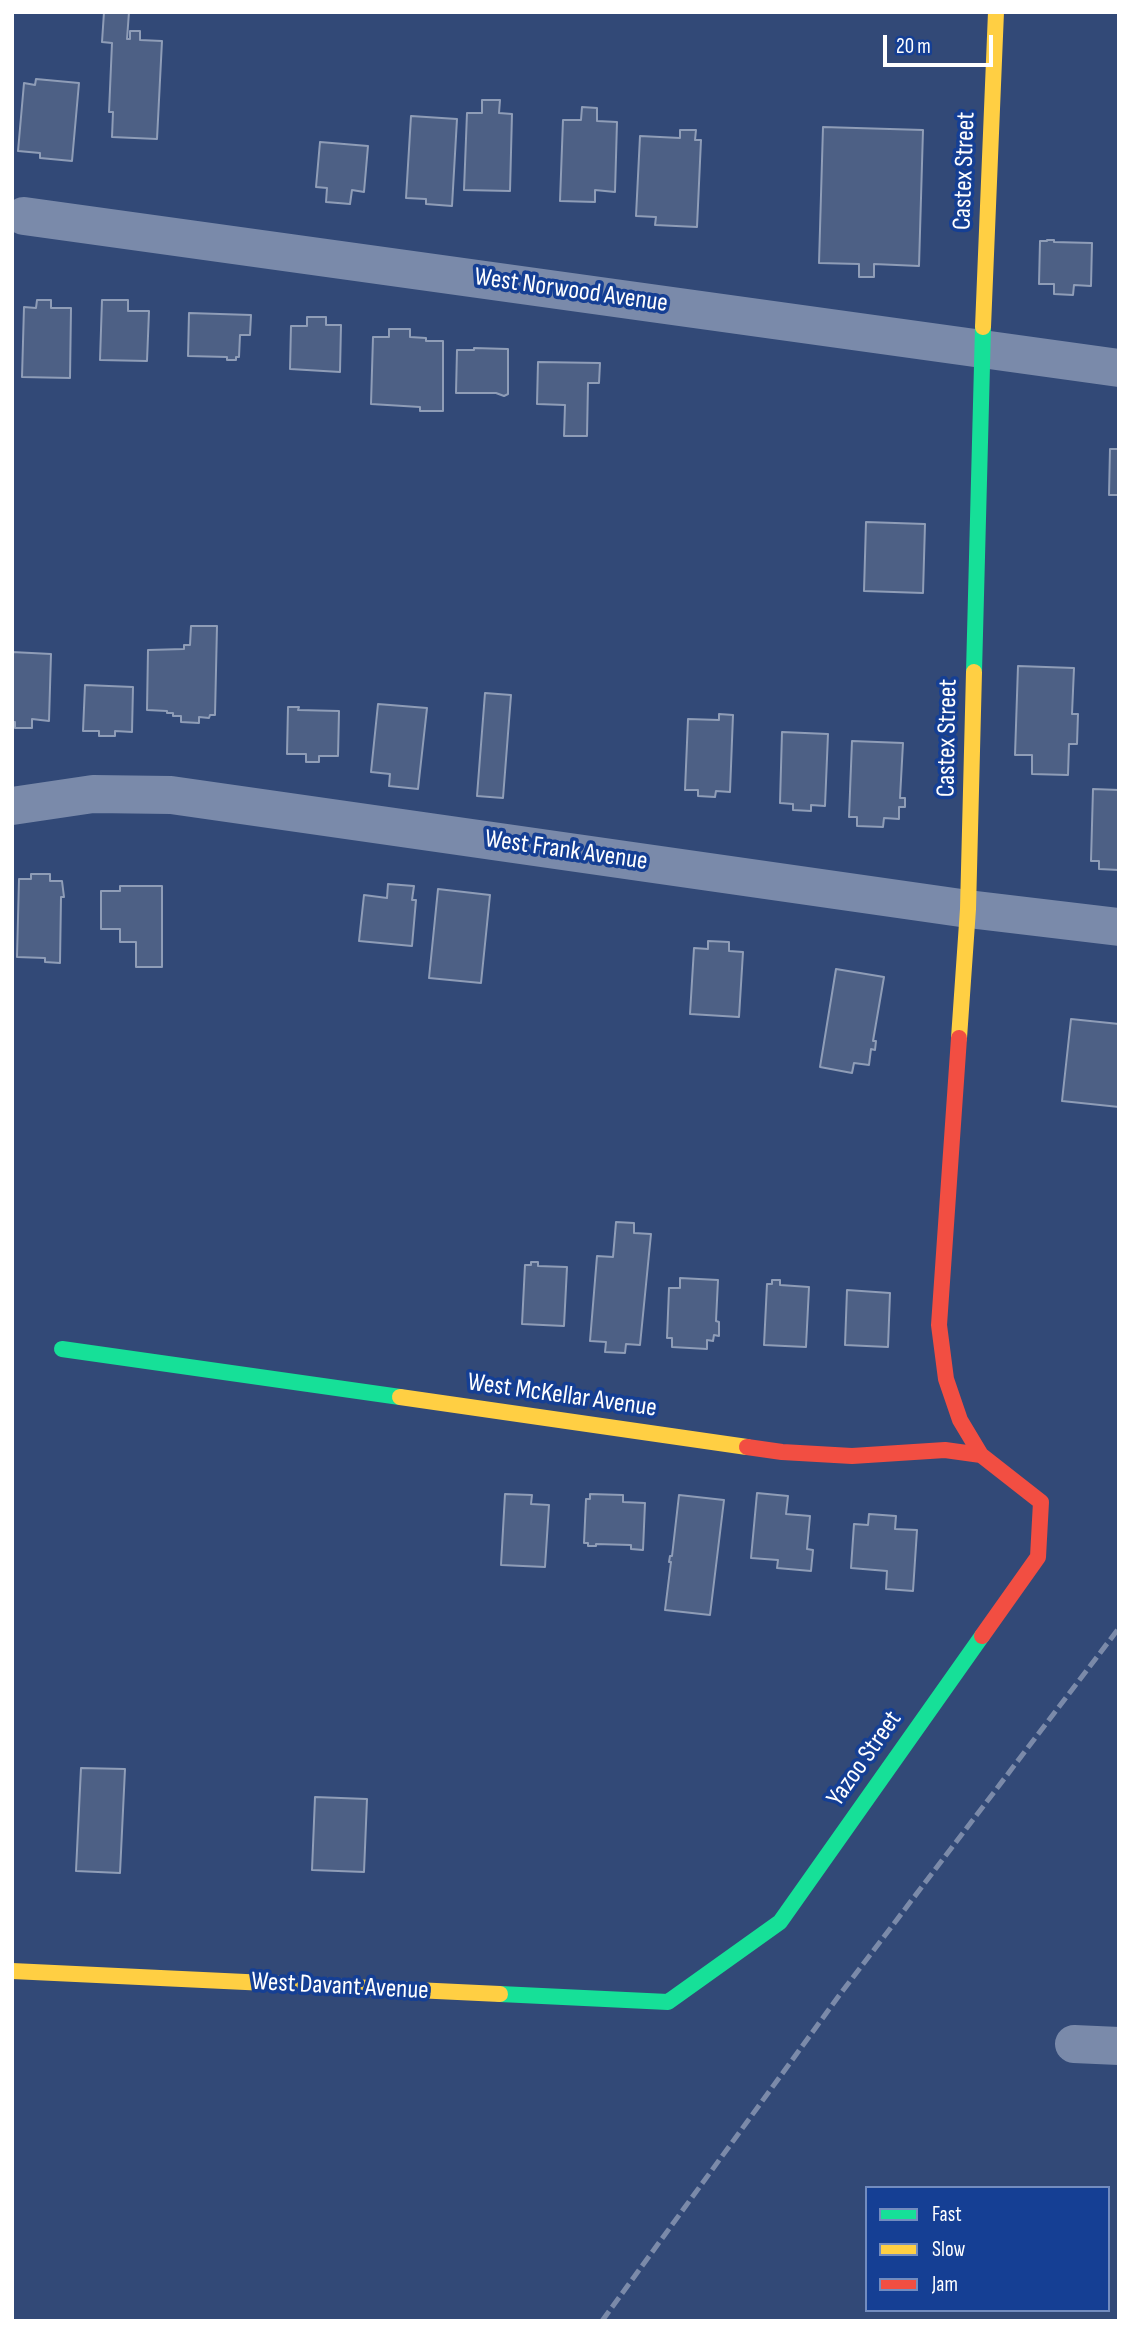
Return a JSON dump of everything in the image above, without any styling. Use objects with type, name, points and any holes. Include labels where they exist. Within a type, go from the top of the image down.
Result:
[{"type":"street","name":"Castex Street","points":[[981,1455],[960,1420],[950,1389],[939,1325],[968,909],[982,347],[996,12]]},
{"type":"street","name":"West Norwood Avenue","points":[[24,216],[1119,368]]},
{"type":"street","name":"West Frank Avenue","points":[[12,806],[93,794],[171,795],[968,909],[1119,927]]},
{"type":"street","name":"West McKellar Avenue","points":[[62,1349],[782,1452],[852,1456],[946,1450],[981,1455],[1041,1502]]},
{"type":"street","name":"Yazoo Street","points":[[668,2002],[780,1922],[1038,1557],[1041,1502]]},
{"type":"street","name":"West Davant Avenue","points":[[12,1971],[668,2002]]},
{"type":"street","points":[[1074,2044],[1119,2046]]},
{"type":"building","points":[[104,12],[129,12],[127,39],[130,39],[130,31],[140,31],[140,40],[162,41],[157,139],[112,137],[113,112],[109,112],[112,43],[102,42]]},
{"type":"building","points":[[36,79],[79,83],[72,161],[40,158],[40,153],[18,151],[24,83],[35,85]]},
{"type":"building","points":[[482,100],[500,100],[499,113],[512,114],[510,191],[464,190],[467,113],[482,113]]},
{"type":"building","points":[[582,107],[597,108],[597,121],[617,122],[615,192],[595,190],[595,202],[560,201],[563,120],[581,120]]},
{"type":"building","points":[[411,116],[457,119],[452,206],[426,204],[426,199],[406,198]]},
{"type":"building","points":[[823,127],[923,130],[919,266],[874,264],[874,277],[859,277],[859,264],[819,263]]},
{"type":"building","points":[[680,130],[696,130],[695,140],[701,140],[697,227],[655,225],[656,217],[636,216],[640,136],[680,138]]},
{"type":"building","points":[[320,142],[368,146],[364,192],[352,190],[350,204],[326,202],[327,188],[316,187]]},
{"type":"building","points":[[1040,241],[1092,243],[1091,286],[1074,285],[1073,295],[1054,294],[1054,284],[1039,284]]},
{"type":"building","points":[[37,300],[51,300],[51,308],[71,308],[70,378],[22,377],[24,307],[36,308]]},
{"type":"building","points":[[102,300],[128,300],[128,311],[149,311],[147,361],[100,360]]},
{"type":"building","points":[[189,313],[251,315],[250,335],[240,335],[239,357],[236,357],[236,360],[227,360],[227,357],[188,356]]},
{"type":"building","points":[[307,317],[326,317],[326,325],[341,325],[340,372],[290,369],[291,326],[307,326]]},
{"type":"building","points":[[389,329],[410,329],[410,337],[443,341],[443,411],[420,411],[420,407],[371,404],[373,337],[389,337]]},
{"type":"building","points":[[508,349],[508,394],[456,393],[457,350]]},
{"type":"building","points":[[538,362],[600,363],[599,383],[588,383],[587,436],[564,436],[565,405],[537,404]]},
{"type":"building","points":[[1110,449],[1119,449],[1119,495],[1109,495]]},
{"type":"building","points":[[866,522],[925,524],[923,593],[864,591]]},
{"type":"building","points":[[191,626],[217,626],[215,715],[210,715],[209,718],[199,717],[199,723],[181,722],[181,716],[173,716],[173,713],[167,711],[147,710],[148,650],[184,649],[184,645],[190,645]]},
{"type":"building","points":[[12,652],[51,654],[49,721],[32,719],[32,728],[15,728],[15,722],[12,722]]},
{"type":"building","points":[[1018,666],[1074,668],[1072,714],[1078,714],[1077,744],[1069,744],[1068,775],[1032,774],[1032,755],[1015,755]]},
{"type":"building","points":[[85,685],[133,687],[132,732],[115,731],[115,736],[99,736],[99,731],[83,731]]},
{"type":"building","points":[[485,693],[511,695],[503,798],[477,796]]},
{"type":"building","points":[[378,704],[427,708],[418,789],[389,786],[390,774],[371,772]]},
{"type":"building","points":[[288,707],[299,707],[298,710],[339,711],[338,756],[319,756],[319,762],[306,762],[306,754],[287,754]]},
{"type":"building","points":[[719,714],[733,715],[730,792],[716,791],[715,797],[698,796],[698,790],[685,790],[688,719],[719,720]]},
{"type":"building","points":[[782,732],[828,734],[825,806],[811,805],[811,811],[793,810],[793,804],[780,803]]},
{"type":"building","points":[[852,741],[903,743],[900,798],[905,798],[905,807],[899,807],[899,819],[884,818],[883,827],[857,826],[857,817],[849,817]]},
{"type":"building","points":[[1093,789],[1119,790],[1119,870],[1099,869],[1099,861],[1091,861]]},
{"type":"building","points":[[31,874],[50,874],[50,881],[62,881],[64,897],[61,897],[60,963],[45,962],[45,958],[17,957],[19,879],[31,879]]},
{"type":"building","points":[[388,884],[414,886],[412,900],[416,900],[412,946],[359,941],[364,895],[387,898]]},
{"type":"building","points":[[120,886],[162,886],[162,967],[136,967],[136,942],[120,942],[120,929],[101,929],[101,891],[120,891]]},
{"type":"building","points":[[438,889],[490,895],[481,983],[429,978]]},
{"type":"building","points":[[708,941],[729,942],[729,951],[743,952],[739,1017],[690,1014],[694,948],[708,949]]},
{"type":"building","points":[[836,969],[884,977],[873,1041],[876,1041],[875,1050],[871,1049],[869,1065],[854,1063],[852,1073],[820,1067]]},
{"type":"building","points":[[1071,1019],[1119,1024],[1119,1107],[1062,1101]]},
{"type":"building","points":[[616,1222],[634,1223],[634,1233],[651,1234],[640,1345],[626,1344],[625,1353],[605,1352],[606,1342],[590,1341],[597,1256],[613,1257]]},
{"type":"building","points":[[531,1262],[538,1262],[538,1266],[567,1267],[564,1326],[522,1324],[525,1265],[531,1265]]},
{"type":"building","points":[[680,1278],[718,1280],[716,1321],[719,1322],[719,1336],[714,1335],[713,1341],[707,1340],[707,1349],[672,1347],[672,1338],[667,1338],[669,1288],[680,1288]]},
{"type":"building","points":[[772,1280],[780,1280],[780,1285],[809,1287],[806,1347],[764,1345],[767,1284],[772,1284]]},
{"type":"building","points":[[847,1290],[890,1293],[888,1347],[845,1345]]},
{"type":"building","points":[[757,1493],[788,1496],[786,1514],[810,1516],[807,1549],[813,1550],[811,1571],[777,1568],[778,1560],[751,1558]]},
{"type":"building","points":[[505,1494],[532,1495],[531,1504],[549,1505],[545,1567],[501,1565]]},
{"type":"building","points":[[590,1494],[623,1495],[623,1502],[645,1503],[643,1550],[631,1549],[631,1545],[588,1546],[588,1543],[584,1543],[586,1499],[590,1499]]},
{"type":"building","points":[[679,1495],[724,1500],[710,1615],[665,1610]]},
{"type":"building","points":[[869,1514],[896,1516],[895,1529],[917,1530],[913,1591],[886,1589],[887,1571],[851,1568],[854,1524],[868,1525]]},
{"type":"building","points":[[81,1768],[125,1769],[120,1873],[76,1871]]},
{"type":"building","points":[[315,1797],[367,1799],[364,1872],[312,1870]]},
{"type":"railway","points":[[602,2321],[838,1997],[1119,1628]]},
{"type":"traffic: fast","points":[[974,672],[983,327]]},
{"type":"traffic: fast","points":[[62,1349],[400,1397]]},
{"type":"traffic: fast","points":[[500,1994],[668,2002],[780,1922],[982,1636]]},
{"type":"traffic: slow","points":[[983,327],[996,12]]},
{"type":"traffic: slow","points":[[959,1038],[968,909],[974,672]]},
{"type":"traffic: slow","points":[[400,1397],[747,1447]]},
{"type":"traffic: slow","points":[[12,1971],[500,1994]]},
{"type":"traffic: jam","points":[[959,1038],[939,1325],[946,1379],[960,1420],[981,1455]]},
{"type":"traffic: jam","points":[[747,1447],[852,1456],[945,1450],[981,1455],[1041,1502],[1038,1557],[982,1636]]}]
